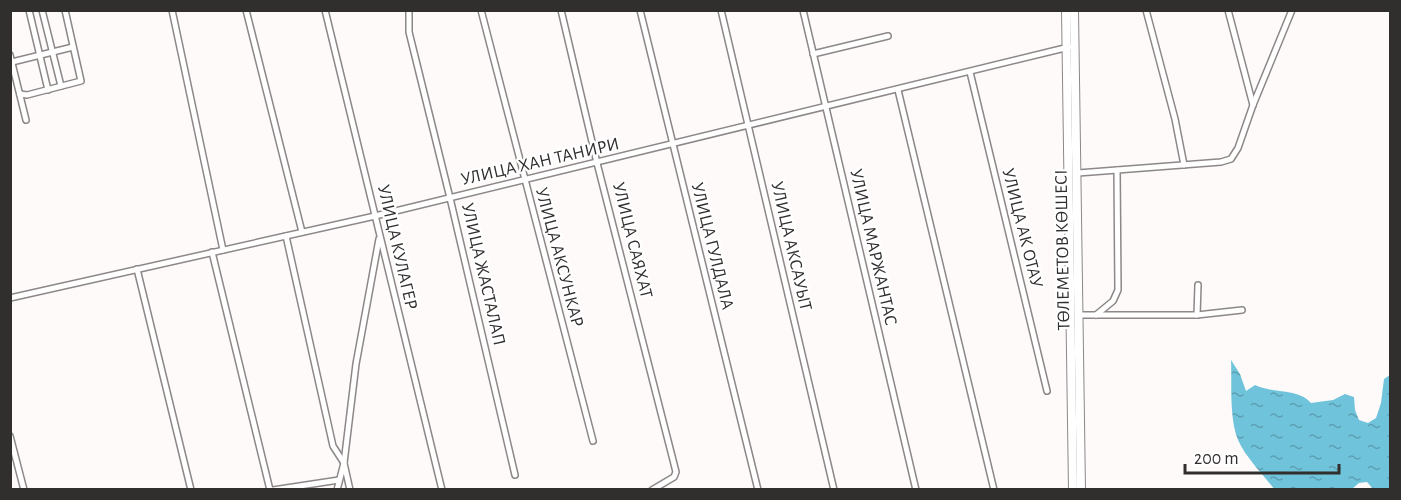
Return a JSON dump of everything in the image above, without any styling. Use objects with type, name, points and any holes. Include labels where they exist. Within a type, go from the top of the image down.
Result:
[{"type":"main road","name":"ТӨЛЕМЕТОВ КӨШЕСІ","points":[[1066,10],[1077,173],[1073,489]]},
{"type":"main road","name":"ТӨЛЕМЕТОВ КӨШЕСІ","points":[[1074,10],[1070,47],[1081,489]]},
{"type":"street","points":[[29,10],[48,90]]},
{"type":"street","points":[[20,94],[27,95],[81,81],[65,10]]},
{"type":"street","points":[[172,10],[223,250]]},
{"type":"street","points":[[246,10],[302,232]]},
{"type":"street","name":"УЛИЦА КУЛАГЕР","points":[[325,10],[442,489]]},
{"type":"street","name":"УЛИЦА ЖАСТАЛАП","points":[[409,10],[409,32],[515,475]]},
{"type":"street","name":"УЛИЦА АКСУНКАР","points":[[482,10],[592,441]]},
{"type":"street","name":"УЛИЦА САЯХАТ","points":[[561,10],[597,163],[674,460],[674,477],[652,489]]},
{"type":"street","name":"УЛИЦА ГУЛДАЛА","points":[[640,10],[758,489]]},
{"type":"street","name":"УЛИЦА АКСАУЫТ","points":[[720,10],[834,489]]},
{"type":"street","name":"УЛИЦА МАРЖАНТАС","points":[[803,10],[916,489]]},
{"type":"street","points":[[1146,10],[1184,165]]},
{"type":"street","points":[[1228,10],[1253,105]]},
{"type":"street","points":[[1077,173],[1221,162],[1231,159],[1238,148],[1292,10]]},
{"type":"street","points":[[31,19],[43,13],[61,86]]},
{"type":"street","points":[[813,54],[888,36]]},
{"type":"street","points":[[26,120],[11,58],[40,55],[73,46]]},
{"type":"street","name":"УЛИЦА ХАН ТАНИРИ","points":[[10,298],[375,216],[1070,47]]},
{"type":"street","name":"УЛИЦА АК ОТАУ","points":[[970,72],[1047,391]]},
{"type":"street","points":[[898,90],[994,489]]},
{"type":"street","points":[[1096,315],[1113,301],[1118,290],[1118,170]]},
{"type":"street","points":[[286,236],[333,446],[336,454],[344,463],[350,489]]},
{"type":"street","points":[[337,489],[344,463],[356,364],[379,237]]},
{"type":"street","points":[[212,252],[272,489],[339,480]]},
{"type":"street","points":[[137,269],[191,489]]},
{"type":"street","points":[[1197,315],[1198,285]]},
{"type":"street","points":[[1075,315],[1197,315],[1242,310]]},
{"type":"street","points":[[10,436],[24,489]]},
{"type":"water","points":[[1231,360],[1240,374],[1246,391],[1255,385],[1299,395],[1311,403],[1333,400],[1345,394],[1354,397],[1359,420],[1368,423],[1376,418],[1381,403],[1384,379],[1390,375],[1390,489],[1373,489],[1367,482],[1359,483],[1352,489],[1274,489],[1241,447],[1235,431],[1232,411]]}]
